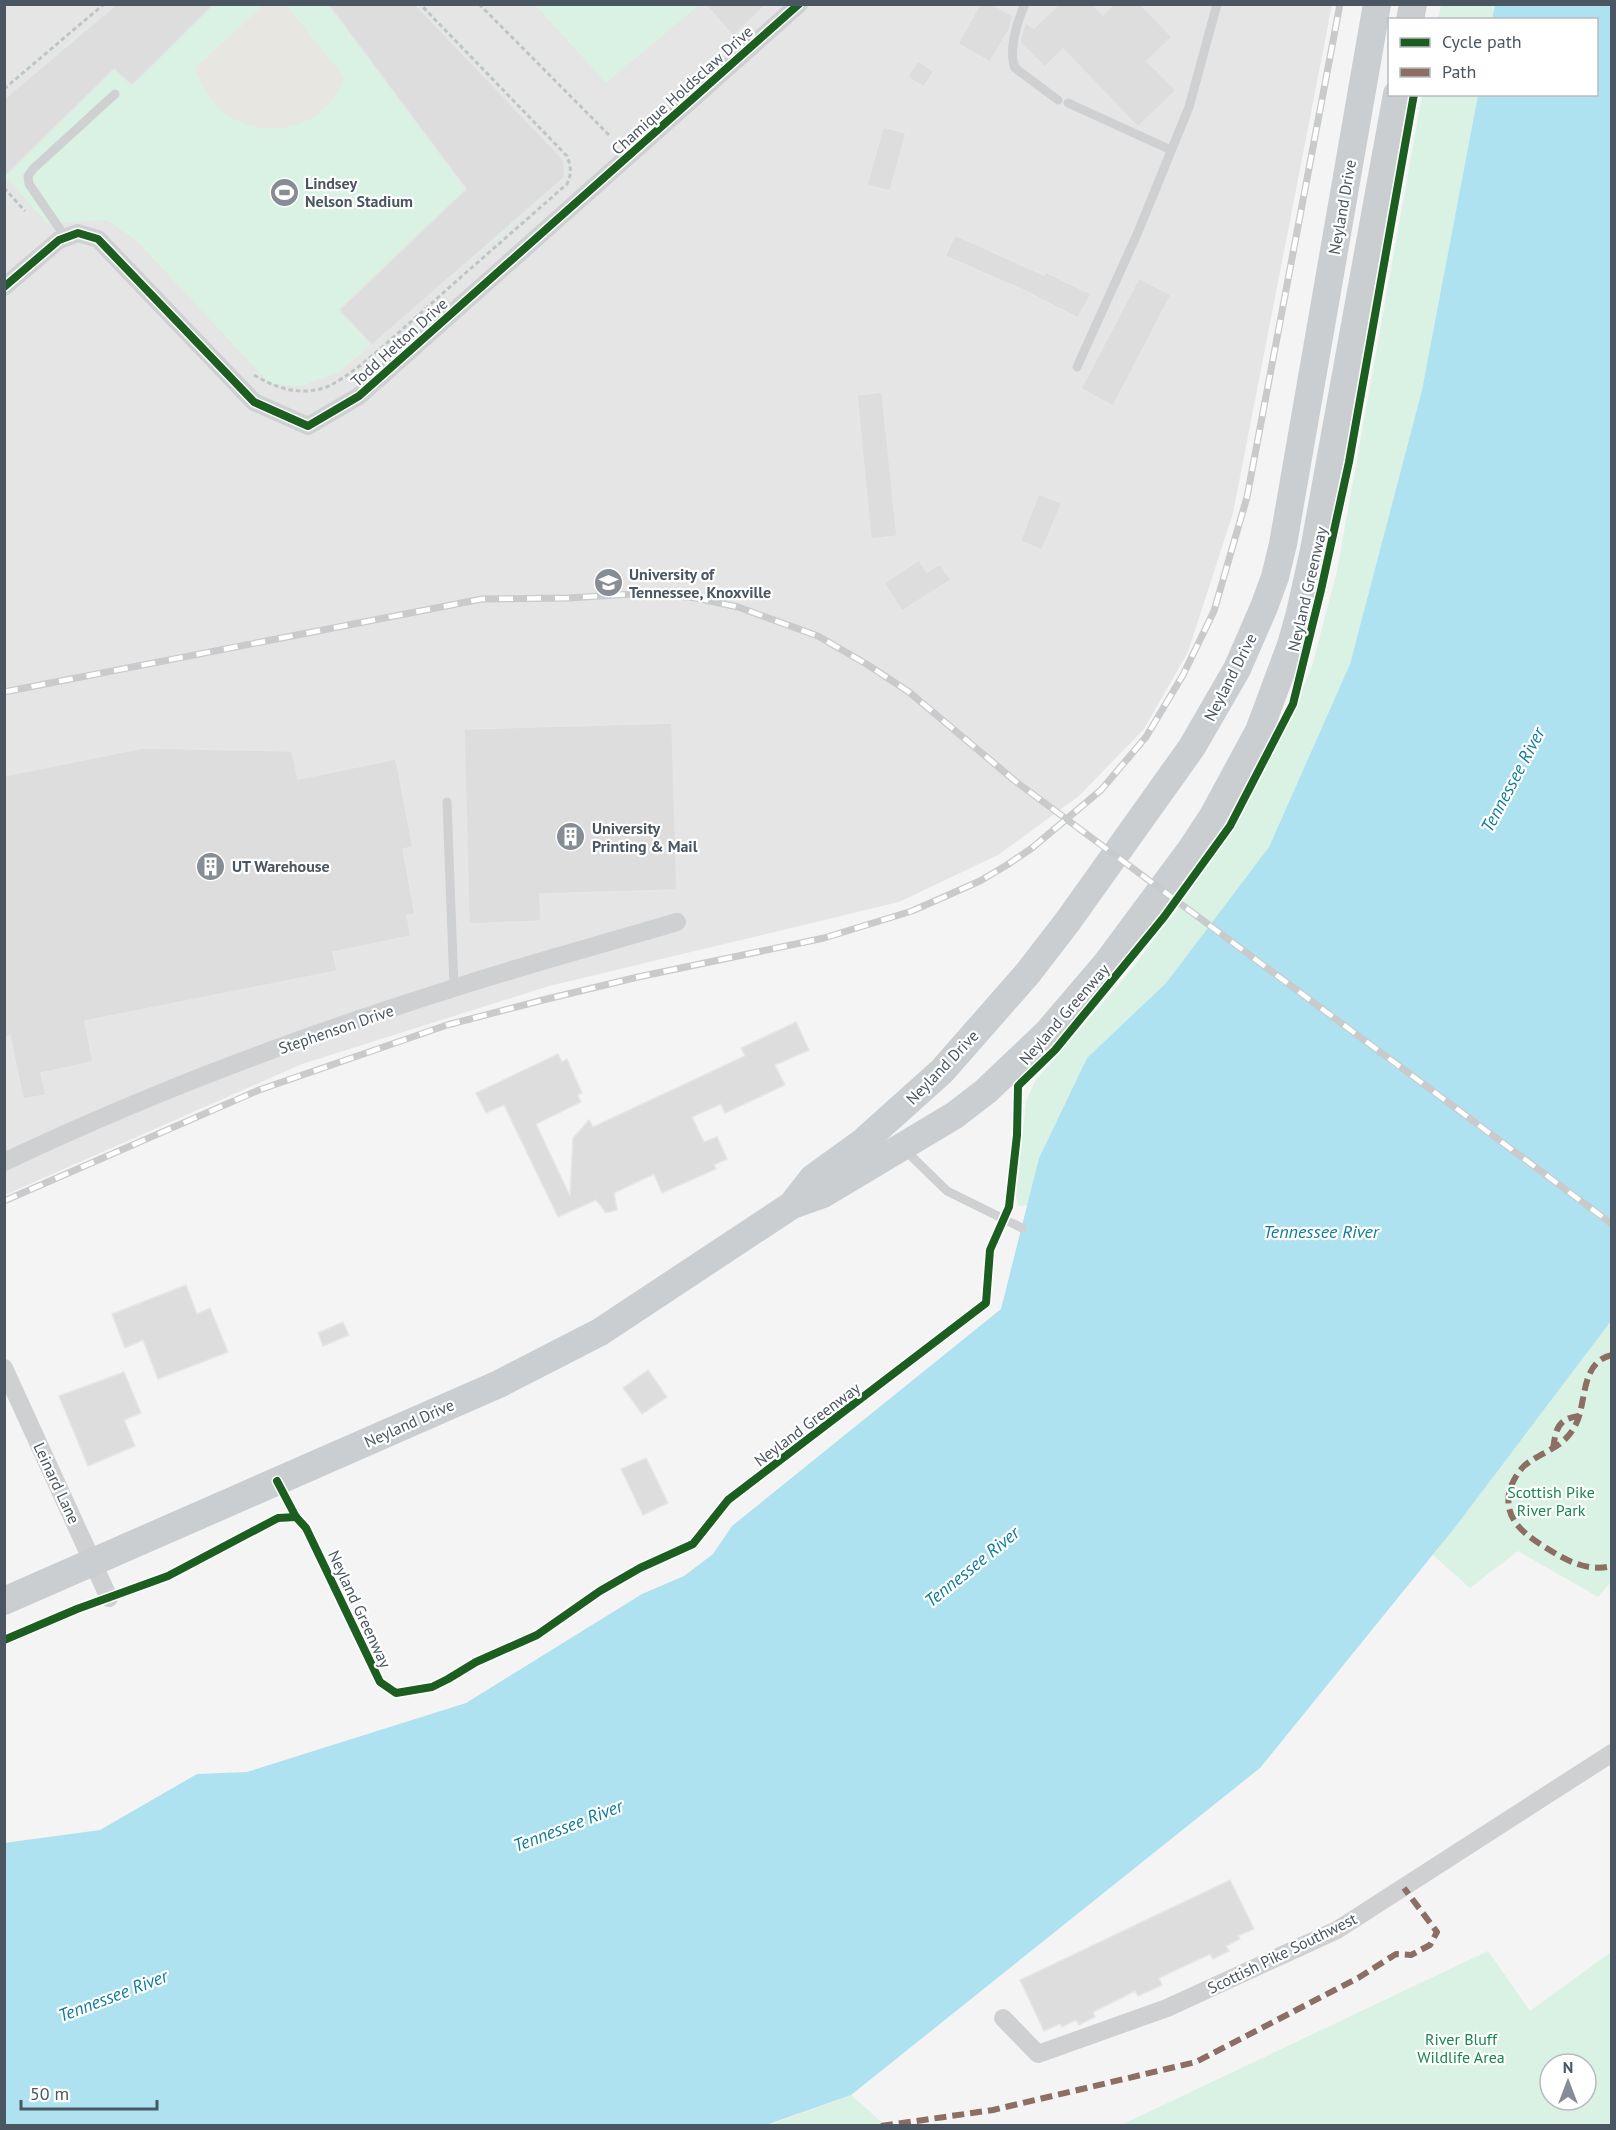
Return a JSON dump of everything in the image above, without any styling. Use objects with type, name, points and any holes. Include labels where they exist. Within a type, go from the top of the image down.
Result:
[{"type":"main road","name":"Neyland Drive","points":[[792,1205],[813,1178],[864,1141],[942,1071],[1028,973],[1068,921],[1192,747],[1237,669],[1264,607],[1275,577],[1283,544],[1377,4]]},
{"type":"main road","name":"Neyland Drive","points":[[4,1601],[508,1379],[600,1332],[792,1205],[823,1194],[955,1115],[986,1091],[1047,1033],[1106,964],[1213,816],[1258,731],[1291,645],[1314,550],[1396,96]]},
{"type":"street","name":"Chamique Holdsclaw Drive","points":[[609,172],[799,4]]},
{"type":"street","name":"Todd Helton Drive","points":[[66,238],[78,233],[98,239],[254,402],[308,426],[359,396],[609,172]]},
{"type":"street","points":[[4,287],[59,240],[66,238]]},
{"type":"street","name":"Stephenson Drive","points":[[4,1162],[142,1100],[234,1064],[454,988],[677,922]]},
{"type":"street","name":"Leinard Lane","points":[[4,1368],[109,1598]]},
{"type":"street","name":"Scottish Pike Southwest","points":[[1003,2018],[1038,2054],[1167,2008],[1337,1930],[1611,1753]]},
{"type":"lane","points":[[1024,4],[1012,50],[1015,68],[1063,102],[1171,150]]},
{"type":"lane","points":[[1077,367],[1138,232],[1189,107],[1217,4]]},
{"type":"lane","points":[[66,238],[29,184],[28,176],[115,94]]},
{"type":"lane","points":[[447,802],[454,988]]},
{"type":"lane","points":[[902,1147],[947,1191],[1022,1228]]},
{"type":"path","points":[[4,89],[104,4]]},
{"type":"path","points":[[253,374],[278,388],[302,391],[320,389],[338,383],[567,184],[571,166],[567,156],[420,4]]},
{"type":"path","points":[[479,4],[610,136]]},
{"type":"path","points":[[4,188],[25,211]]},
{"type":"shaded area","name":"University of Tennessee, Knoxville","points":[[5,5],[1332,5],[1233,513],[1188,652],[1144,729],[1079,796],[998,855],[899,902],[549,986],[302,1064],[5,1195]]},
{"type":"green space","name":"Lindsey Nelson Stadium","points":[[414,4],[565,177],[506,231],[339,372],[299,387],[269,383],[136,240],[107,220],[47,223],[5,176],[5,99],[74,38],[117,5]]},
{"type":"green space","points":[[535,5],[699,5],[606,83]]},
{"type":"green space","points":[[1441,5],[1495,5],[1492,18],[1438,18]]},
{"type":"green space","points":[[1422,96],[1478,96],[1422,390],[1350,664],[1269,847],[1166,983],[1087,1058],[1039,1158],[1028,1205],[1019,1206],[1016,1197],[1026,1102],[1035,1081],[1132,969],[1172,917],[1241,816],[1286,728],[1312,666],[1337,571]]},
{"type":"green space","name":"Scottish Pike River Park","points":[[1611,1321],[1611,1582],[1598,1597],[1518,1551],[1470,1588],[1433,1555]]},
{"type":"green space","name":"River Bluff Wildlife Area","points":[[1488,1951],[1530,2011],[1611,1952],[1611,2125],[1121,2125]]},
{"type":"green space","points":[[851,2095],[885,2125],[766,2126]]},
{"type":"sand","points":[[265,4],[286,5],[344,77],[336,94],[325,108],[295,125],[277,128],[260,127],[242,123],[226,114],[215,105],[195,68]]},
{"type":"water","name":"Tennessee River","points":[[1495,5],[1611,5],[1611,1321],[1456,1526],[1260,1768],[851,2095],[766,2125],[5,2125],[4,1843],[100,1830],[197,1774],[247,1772],[466,1703],[642,1594],[684,1576],[713,1554],[732,1526],[1001,1309],[1039,1158],[1087,1058],[1166,983],[1269,847],[1350,664],[1422,390],[1478,96],[1598,96],[1598,18],[1492,18]]},
{"type":"building","points":[[117,4],[214,4],[132,85],[114,69],[4,177],[4,99]]},
{"type":"building","points":[[328,4],[415,4],[564,160],[565,177],[372,345],[339,310],[466,189]]},
{"type":"building","points":[[705,4],[767,4],[733,36]]},
{"type":"building","points":[[980,4],[992,4],[1013,16],[1009,30],[990,62],[958,44]]},
{"type":"building","points":[[1059,4],[1093,4],[1103,15],[1114,4],[1140,4],[1172,37],[1147,61],[1176,90],[1138,127],[1063,49],[1045,67],[1020,42],[1025,23],[1034,28]]},
{"type":"building","points":[[918,61],[934,71],[924,87],[907,77]]},
{"type":"building","points":[[883,127],[906,133],[890,191],[867,185]]},
{"type":"building","points":[[955,235],[1044,275],[1046,272],[1091,294],[1078,318],[1023,290],[945,256]]},
{"type":"building","points":[[1139,278],[1171,295],[1113,406],[1081,389]]},
{"type":"building","points":[[882,392],[897,536],[871,539],[857,395]]},
{"type":"building","points":[[1039,494],[1062,503],[1042,550],[1020,541]]},
{"type":"building","points":[[919,560],[927,572],[940,564],[951,580],[902,611],[884,583]]},
{"type":"building","name":"University Printing & Mail","points":[[672,723],[677,890],[540,894],[541,921],[469,924],[464,729]]},
{"type":"building","points":[[143,748],[292,751],[298,779],[396,759],[413,847],[403,849],[415,914],[407,915],[411,936],[333,952],[337,971],[85,1021],[93,1062],[41,1073],[46,1095],[23,1099],[10,1036],[4,1038],[4,776]]},
{"type":"building","points":[[796,1022],[809,1050],[775,1065],[785,1085],[725,1113],[721,1104],[692,1117],[704,1142],[717,1137],[727,1159],[714,1165],[716,1169],[662,1193],[654,1174],[614,1193],[617,1210],[606,1213],[596,1200],[558,1217],[504,1105],[486,1113],[476,1093],[558,1054],[562,1062],[567,1059],[582,1093],[578,1095],[581,1102],[536,1124],[570,1196],[573,1138],[589,1120],[593,1127],[745,1056],[741,1048]]},
{"type":"building","points":[[186,1285],[197,1314],[210,1308],[228,1352],[158,1379],[143,1340],[125,1348],[112,1314]]},
{"type":"building","points":[[343,1322],[349,1335],[323,1346],[318,1333]]},
{"type":"building","points":[[648,1370],[667,1397],[642,1414],[623,1388]]},
{"type":"building","points":[[124,1372],[141,1413],[124,1420],[135,1446],[88,1466],[59,1396]]},
{"type":"building","points":[[646,1458],[668,1503],[643,1515],[621,1469]]},
{"type":"building","points":[[1230,1880],[1254,1929],[1238,1936],[1240,1939],[1226,1946],[1229,1951],[1213,1959],[1210,1954],[1159,1978],[1162,1985],[1138,1996],[1135,1991],[1093,2012],[1095,2017],[1079,2025],[1076,2020],[1062,2027],[1060,2024],[1044,2031],[1020,1980]]},
{"type":"railway","points":[[4,1201],[259,1090],[447,1025],[638,977],[824,938],[912,911],[980,881],[1007,865],[1032,848],[1101,790],[1146,737],[1183,675],[1214,611],[1247,497],[1340,4]]},
{"type":"railway","points":[[4,692],[482,599],[568,598],[649,593],[696,598],[738,607],[818,636],[909,692],[1015,781],[1612,1224]]},
{"type":"marked path","points":[[1612,1355],[1602,1359],[1589,1374],[1579,1415],[1571,1432],[1559,1444],[1524,1466],[1511,1486],[1508,1500],[1509,1509],[1517,1525],[1539,1544],[1578,1564],[1595,1568],[1612,1566]]},
{"type":"marked path","points":[[1553,1449],[1555,1436],[1562,1422],[1579,1416]]},
{"type":"marked path","points":[[881,2126],[993,2110],[1196,2062],[1358,1978],[1396,1954],[1411,1955],[1430,1945],[1437,1932],[1404,1888]]},
{"type":"cycle path","points":[[4,287],[59,240],[78,233],[98,239],[254,402],[308,426],[359,396],[799,4]]},
{"type":"cycle path","name":"Neyland Greenway","points":[[277,1481],[296,1517],[306,1528],[380,1682],[396,1693],[432,1687],[476,1662],[537,1635],[600,1591],[640,1568],[693,1544],[728,1500],[986,1303],[990,1250],[1009,1207],[1017,1135],[1018,1086],[1055,1050],[1164,917],[1230,826],[1293,704],[1349,462],[1414,96]]},
{"type":"cycle path","points":[[4,1640],[77,1609],[168,1576],[278,1518],[296,1517]]},
{"type":"place","name":"Lindsey Nelson Stadium","points":[[284,192]]},
{"type":"place","name":"University of Tennessee, Knoxville","points":[[608,583]]},
{"type":"place","name":"University Printing & Mail","points":[[571,837]]},
{"type":"place","name":"UT Warehouse","points":[[211,866]]}]
